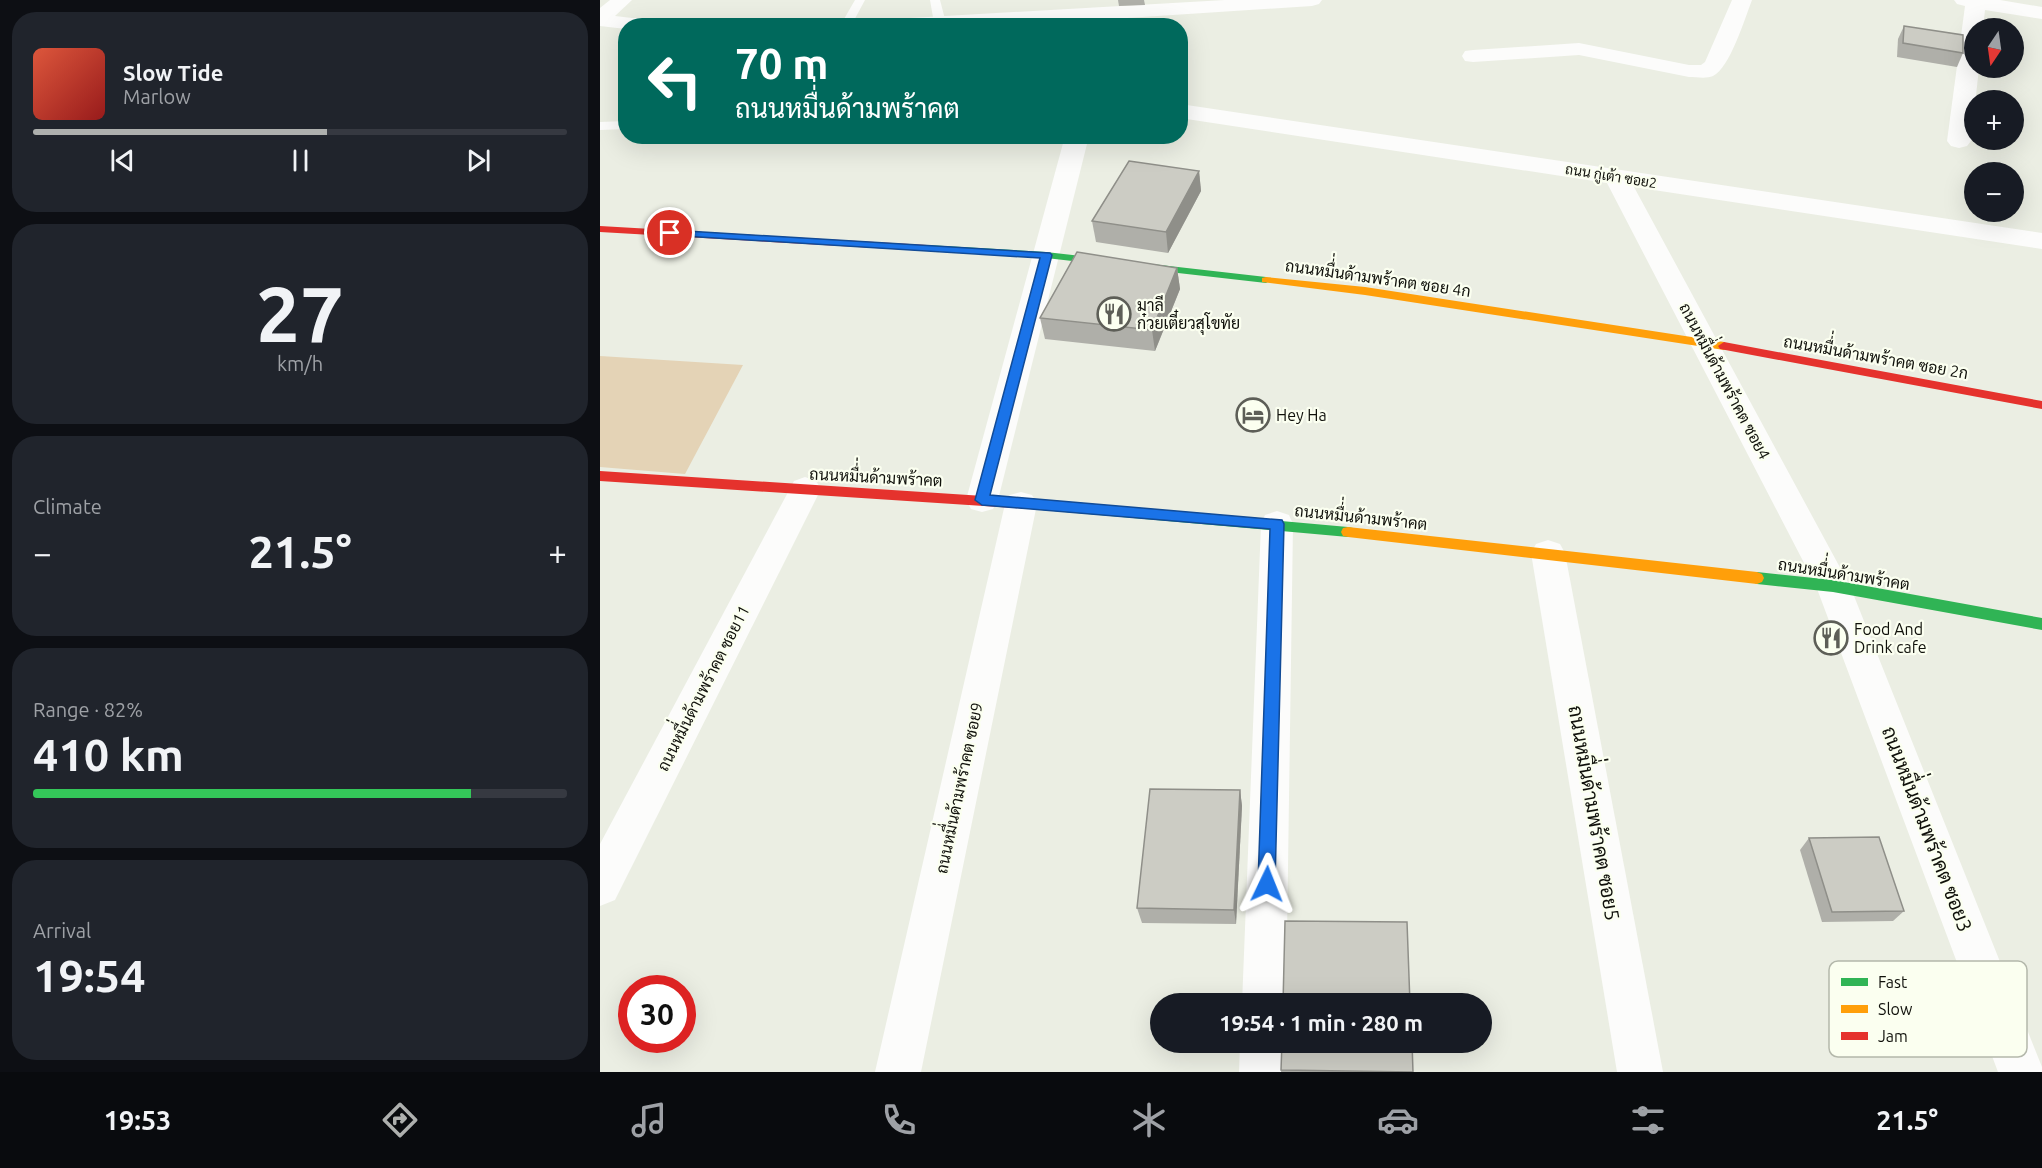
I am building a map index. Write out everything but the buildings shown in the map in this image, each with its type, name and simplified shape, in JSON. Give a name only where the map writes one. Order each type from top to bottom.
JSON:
[{"type":"street","points":[[618,22],[601,20],[622,0]]},
{"type":"street","points":[[1128,18],[1312,0]]},
{"type":"street","points":[[1473,56],[1579,49],[1689,71],[1706,71],[1714,65],[1742,0]]},
{"type":"street","points":[[1959,141],[1970,1],[2042,13]]},
{"type":"street","name":"ถนน กู่เต้า ซอย2","points":[[1188,112],[2042,242]]},
{"type":"street","points":[[982,500],[1075,144]]},
{"type":"street","name":"ถนนหมื่่นด้ามพร้าคต ซอย4","points":[[1616,176],[1833,586]]},
{"type":"street","name":"ถนนหมื่่นด้ามพร้าคต ซอย 4ก","points":[[600,229],[1046,255],[1365,291],[1705,342]]},
{"type":"street","name":"ถนนหมื่่นด้ามพร้าคต ซอย 2ก","points":[[1705,342],[2042,405]]},
{"type":"street","name":"ถนนหมื่่นด้ามพร้าคต","points":[[600,476],[982,500],[1277,524],[1833,586],[2042,624]]},
{"type":"street","name":"ถนนหมื่่นด้ามพร้าคต ซอย11","points":[[600,886],[805,489]]},
{"type":"street","name":"ถนนหมื่่นด้ามพร้าคต ซอย9","points":[[898,1072],[1021,504]]},
{"type":"street","points":[[1264,993],[1277,524]]},
{"type":"street","name":"ถนนหมื่่นด้ามพร้าคต ซอย5","points":[[1548,553],[1640,1072]]},
{"type":"street","name":"ถนนหมื่่นด้ามพร้าคต ซอย3","points":[[1833,586],[1978,961]]},
{"type":"street","points":[[1262,1072],[1263,1053]]},
{"type":"street","name":"ถนนหมื่่นด้ามพร้าคต ซอย3","points":[[2015,1057],[2021,1072]]},
{"type":"lane","points":[[850,18],[860,0]]},
{"type":"lane","points":[[935,0],[939,18]]},
{"type":"lane","points":[[600,126],[618,125]]},
{"type":"shaded area","points":[[600,356],[743,365],[685,474],[600,467]]},
{"type":"traffic: fast","points":[[927,248],[1046,255],[1266,280]]},
{"type":"traffic: fast","points":[[1031,504],[1348,532]]},
{"type":"traffic: fast","points":[[1757,578],[1833,586],[2042,624]]},
{"type":"traffic: slow","points":[[1266,280],[1365,291],[1724,346]]},
{"type":"traffic: slow","points":[[1348,532],[1757,578]]},
{"type":"traffic: jam","points":[[600,229],[927,248]]},
{"type":"traffic: jam","points":[[1724,346],[2042,405]]},
{"type":"traffic: jam","points":[[600,476],[1031,504]]},
{"type":"place","name":"มาลี ก๋วยเตี๋ยวสุโขทัย","points":[[1114,314]]},
{"type":"place","name":"Hey Ha","points":[[1253,415]]},
{"type":"place","name":"Food And Drink cafe","points":[[1831,638]]},
{"type":"route","points":[[670,233],[1046,255],[982,500],[1277,524],[1267,884]]}]
